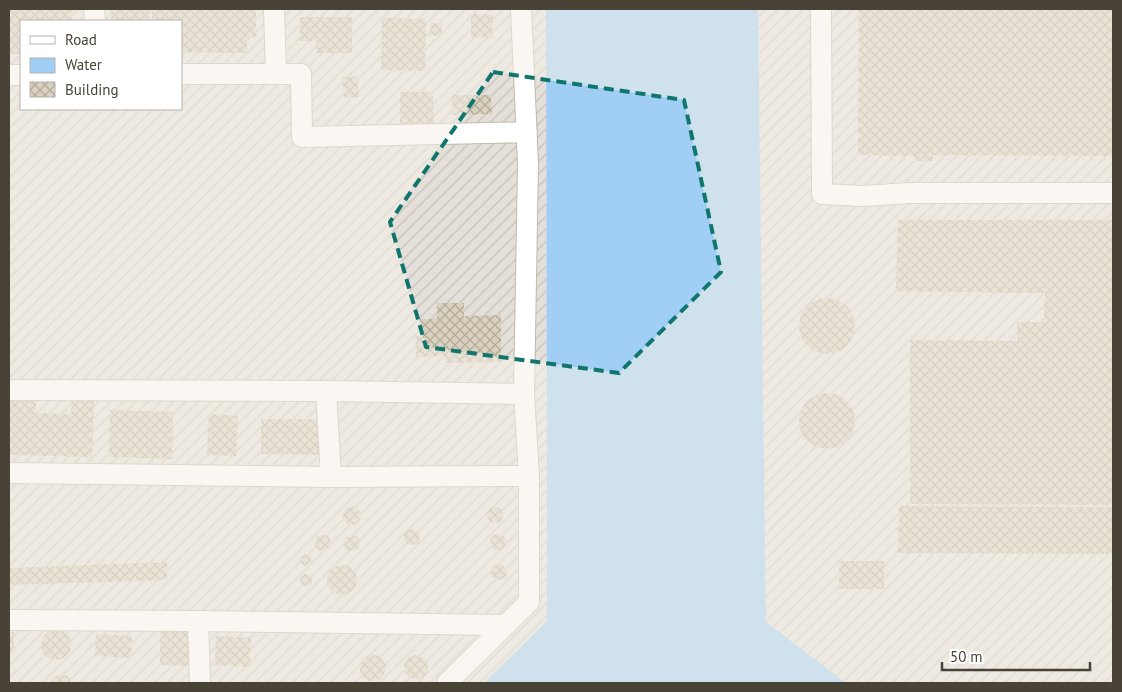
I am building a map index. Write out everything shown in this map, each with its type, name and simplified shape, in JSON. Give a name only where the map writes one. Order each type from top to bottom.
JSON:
[{"type":"lane","points":[[274,9],[276,74]]},
{"type":"lane","points":[[447,683],[529,602],[528,476],[524,394],[528,164],[521,9]]},
{"type":"lane","points":[[821,9],[822,194],[863,196],[910,193],[1113,193]]},
{"type":"lane","points":[[182,74],[301,74],[302,137],[527,132]]},
{"type":"lane","points":[[9,390],[524,394]]},
{"type":"lane","points":[[326,391],[331,476]]},
{"type":"lane","points":[[9,473],[528,476]]},
{"type":"lane","points":[[9,620],[506,625]]},
{"type":"lane","points":[[198,621],[200,683]]},
{"type":"highlighted area","points":[[493,72],[684,100],[721,272],[619,373],[426,347],[390,222]]},
{"type":"shaded area","points":[[9,9],[546,9],[547,622],[484,683],[9,683]]},
{"type":"shaded area","points":[[758,9],[1113,9],[1113,683],[846,683],[766,622]]},
{"type":"water","points":[[546,9],[758,9],[766,622],[846,683],[484,683],[547,621]]},
{"type":"building","points":[[9,9],[72,9],[72,20],[20,20],[20,54],[9,54]]},
{"type":"building","points":[[111,9],[149,9],[149,20],[111,20]]},
{"type":"building","points":[[152,9],[256,9],[256,37],[247,37],[247,53],[182,52],[182,20],[152,20]]},
{"type":"building","points":[[859,9],[1113,9],[1113,156],[933,155],[933,161],[914,161],[914,156],[858,155]]},
{"type":"building","points":[[471,14],[493,15],[492,38],[471,37]]},
{"type":"building","points":[[300,17],[352,17],[352,53],[316,53],[316,41],[300,41]]},
{"type":"building","points":[[382,18],[426,19],[425,71],[381,70]]},
{"type":"building","points":[[430,23],[442,24],[441,36],[430,35]]},
{"type":"building","points":[[357,76],[359,97],[344,98],[342,77]]},
{"type":"building","points":[[400,92],[433,92],[434,125],[400,125]]},
{"type":"building","points":[[452,95],[491,95],[492,114],[453,115]]},
{"type":"building","points":[[898,220],[1113,220],[1113,505],[910,504],[910,340],[1017,341],[1017,322],[1044,322],[1045,293],[896,291]]},
{"type":"building","points":[[827,298],[838,300],[847,306],[853,315],[855,326],[853,337],[847,346],[838,352],[827,354],[816,352],[807,346],[801,337],[799,326],[801,315],[807,306],[816,300]]},
{"type":"building","points":[[437,303],[464,303],[464,316],[501,315],[501,362],[445,363],[445,356],[416,357],[415,335],[421,336],[420,319],[437,319]]},
{"type":"building","points":[[827,393],[838,395],[847,401],[853,410],[855,421],[853,432],[847,441],[838,447],[827,449],[816,447],[807,441],[801,432],[799,421],[801,410],[807,401],[816,395]]},
{"type":"building","points":[[9,399],[36,400],[36,413],[71,414],[71,399],[94,400],[92,457],[9,455]]},
{"type":"building","points":[[110,410],[173,412],[172,459],[109,457]]},
{"type":"building","points":[[209,414],[238,416],[236,456],[207,455]]},
{"type":"building","points":[[261,419],[320,419],[320,455],[261,454]]},
{"type":"building","points":[[899,506],[1113,507],[1113,554],[898,553]]},
{"type":"building","points":[[352,507],[358,510],[361,516],[358,522],[352,525],[346,522],[343,516],[346,510]]},
{"type":"building","points":[[492,507],[498,507],[503,512],[501,521],[492,523],[487,518],[487,512]]},
{"type":"building","points":[[412,529],[418,531],[420,537],[418,543],[412,545],[406,543],[404,537],[406,531]]},
{"type":"building","points":[[495,534],[501,534],[506,539],[504,548],[495,550],[490,545],[490,539]]},
{"type":"building","points":[[323,535],[331,543],[323,551],[315,543]]},
{"type":"building","points":[[349,535],[355,535],[360,540],[358,549],[349,551],[344,546],[344,540]]},
{"type":"building","points":[[306,554],[312,560],[306,566],[300,560]]},
{"type":"building","points":[[839,561],[884,561],[884,589],[839,589]]},
{"type":"building","points":[[167,562],[167,580],[9,585],[9,568]]},
{"type":"building","points":[[499,564],[507,572],[499,580],[491,572]]},
{"type":"building","points":[[342,565],[353,569],[357,580],[353,591],[342,595],[331,591],[327,580],[331,569]]},
{"type":"building","points":[[306,574],[312,580],[306,586],[300,580]]},
{"type":"building","points":[[56,630],[67,634],[71,645],[67,656],[56,660],[45,656],[41,645],[45,634]]},
{"type":"building","points":[[160,630],[193,630],[193,666],[160,665]]},
{"type":"building","points":[[9,632],[14,632],[14,652],[9,652]]},
{"type":"building","points":[[96,634],[132,636],[131,658],[95,656]]},
{"type":"building","points":[[216,636],[251,638],[250,667],[215,665]]},
{"type":"building","points":[[373,655],[382,659],[386,668],[382,677],[373,681],[364,677],[360,668],[364,659]]},
{"type":"building","points":[[411,655],[421,655],[428,662],[428,672],[421,679],[411,679],[404,672],[404,662]]},
{"type":"building","points":[[62,674],[68,676],[72,683],[51,683],[52,678]]}]
